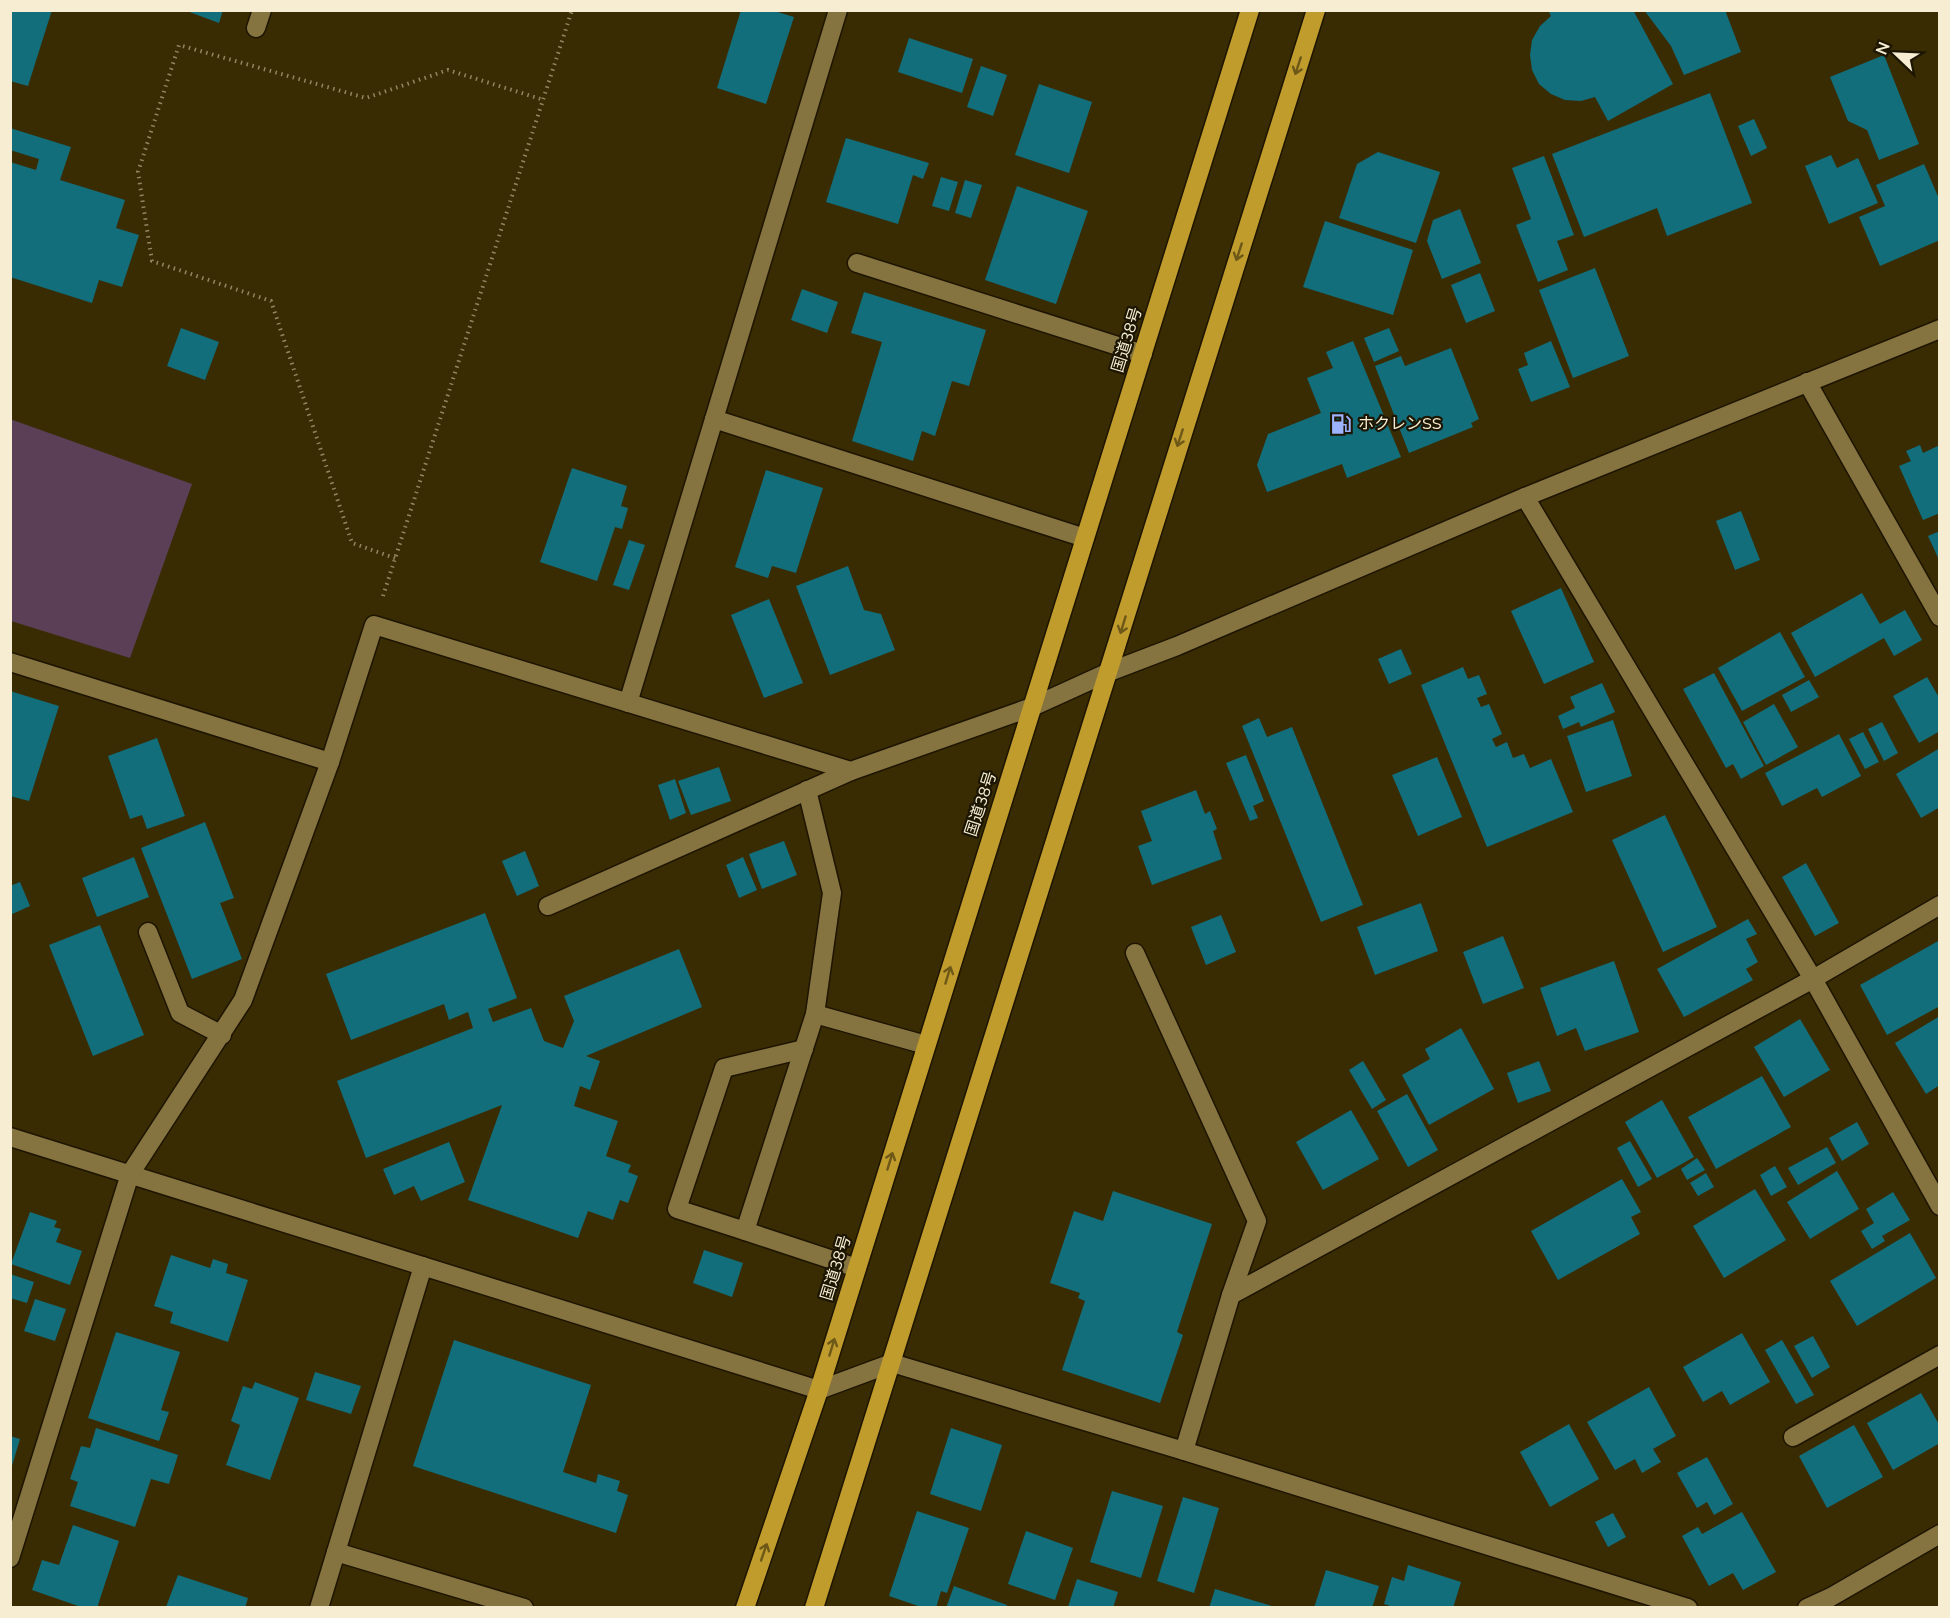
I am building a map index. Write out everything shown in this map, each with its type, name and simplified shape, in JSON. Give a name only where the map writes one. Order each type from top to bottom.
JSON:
[{"type":"highway","name":"国道38号","points":[[745,1608],[819,1390],[1250,10]]},
{"type":"highway","points":[[814,1608],[1316,10]]},
{"type":"street","points":[[628,704],[838,10]]},
{"type":"street","points":[[857,263],[1143,354]]},
{"type":"street","points":[[548,906],[851,771],[1032,707],[1109,672],[1177,646],[1525,497],[1940,329]]},
{"type":"street","points":[[1807,382],[1940,617]]},
{"type":"street","points":[[714,419],[1085,538]]},
{"type":"street","points":[[1525,497],[1813,979],[1940,1206]]},
{"type":"street","points":[[10,1558],[130,1174],[243,1000],[330,762],[374,625],[851,771]]},
{"type":"street","points":[[10,662],[330,762]]},
{"type":"street","points":[[745,1231],[815,1014],[832,892],[807,790]]},
{"type":"street","points":[[1231,1295],[1813,979],[1940,905]]},
{"type":"street","points":[[148,932],[180,1013],[222,1035]]},
{"type":"street","points":[[1135,953],[1257,1221],[1231,1295],[1184,1451]]},
{"type":"street","points":[[815,1014],[926,1045]]},
{"type":"street","points":[[804,1048],[724,1068],[677,1209],[857,1268]]},
{"type":"street","points":[[10,1137],[819,1390],[892,1363],[1688,1608]]},
{"type":"street","points":[[319,1608],[423,1266]]},
{"type":"street","points":[[1793,1437],[1940,1355]]},
{"type":"street","points":[[1807,1608],[1834,1602],[1940,1534]]},
{"type":"street","points":[[336,1552],[524,1608]]},
{"type":"path","points":[[374,625],[572,10]]},
{"type":"path","points":[[395,558],[352,543],[272,301],[152,261],[138,172],[179,45],[366,98],[448,70],[543,100]]},
{"type":"shaded area","points":[[10,419],[192,484],[130,658],[11,621]]},
{"type":"building","points":[[10,10],[52,10],[28,86],[10,81]]},
{"type":"building","points":[[184,10],[223,10],[219,23]]},
{"type":"building","points":[[741,10],[771,10],[794,17],[766,104],[717,88]]},
{"type":"building","points":[[1548,10],[1633,10],[1673,84],[1608,121],[1595,97],[1581,101],[1565,100],[1551,94],[1539,84],[1532,70],[1530,55],[1532,40],[1540,26],[1551,16]]},
{"type":"building","points":[[1644,10],[1725,10],[1741,52],[1684,75],[1671,46]]},
{"type":"building","points":[[909,38],[973,59],[962,93],[898,72]]},
{"type":"building","points":[[1884,55],[1919,144],[1879,160],[1867,130],[1848,121],[1830,77]]},
{"type":"building","points":[[981,66],[1007,75],[993,116],[967,107]]},
{"type":"building","points":[[1039,84],[1092,102],[1069,173],[1015,155]]},
{"type":"building","points":[[1710,93],[1752,203],[1667,236],[1657,208],[1584,237],[1552,154]]},
{"type":"building","points":[[1754,119],[1767,148],[1751,156],[1738,126]]},
{"type":"building","points":[[10,128],[71,147],[60,180],[125,200],[116,228],[139,235],[122,287],[99,280],[92,303],[10,277],[10,162],[36,170],[39,159],[10,150]]},
{"type":"building","points":[[846,138],[929,163],[923,179],[913,175],[898,224],[826,202]]},
{"type":"building","points":[[1378,152],[1440,172],[1416,243],[1339,218],[1357,164]]},
{"type":"building","points":[[1831,155],[1837,168],[1858,158],[1878,203],[1829,224],[1805,166]]},
{"type":"building","points":[[1544,156],[1574,235],[1557,241],[1568,270],[1538,282],[1516,225],[1531,219],[1512,168]]},
{"type":"building","points":[[1924,164],[1940,201],[1940,240],[1880,266],[1859,217],[1885,206],[1876,185]]},
{"type":"building","points":[[941,177],[958,182],[949,211],[932,206]]},
{"type":"building","points":[[965,180],[982,185],[971,218],[955,213]]},
{"type":"building","points":[[1017,186],[1088,211],[1056,304],[985,280]]},
{"type":"building","points":[[1460,209],[1481,263],[1442,279],[1427,241],[1433,220]]},
{"type":"building","points":[[1325,221],[1413,250],[1393,315],[1303,287]]},
{"type":"building","points":[[1595,268],[1629,356],[1573,378],[1539,290]]},
{"type":"building","points":[[1480,273],[1495,311],[1466,323],[1451,285]]},
{"type":"building","points":[[802,289],[838,302],[827,333],[791,320]]},
{"type":"building","points":[[864,292],[986,330],[969,386],[952,381],[935,436],[922,431],[913,461],[852,441],[882,342],[851,333]]},
{"type":"building","points":[[181,328],[219,342],[205,380],[167,366]]},
{"type":"building","points":[[1389,328],[1399,351],[1374,362],[1364,338]]},
{"type":"building","name":"ホクレンSS","points":[[1353,341],[1401,457],[1347,478],[1342,464],[1267,492],[1257,465],[1268,434],[1321,413],[1307,378],[1333,368],[1326,352]]},
{"type":"building","points":[[1551,341],[1570,387],[1531,402],[1518,369],[1528,365],[1524,353]]},
{"type":"building","points":[[1451,348],[1479,419],[1471,423],[1473,427],[1409,453],[1375,366],[1401,356],[1405,366]]},
{"type":"building","points":[[1920,445],[1923,453],[1940,445],[1940,513],[1923,520],[1899,466],[1911,461],[1906,451]]},
{"type":"building","points":[[572,468],[627,486],[621,506],[628,508],[622,529],[615,527],[597,581],[540,562]]},
{"type":"building","points":[[766,470],[823,488],[796,573],[772,566],[768,578],[735,567]]},
{"type":"building","points":[[1741,511],[1760,560],[1735,570],[1716,521]]},
{"type":"building","points":[[1940,531],[1940,562],[1928,536]]},
{"type":"building","points":[[629,540],[645,545],[629,590],[613,585]]},
{"type":"building","points":[[848,566],[864,610],[881,614],[895,650],[830,675],[796,586]]},
{"type":"building","points":[[1561,588],[1594,662],[1544,684],[1511,611]]},
{"type":"building","points":[[1862,593],[1880,624],[1905,610],[1922,640],[1894,656],[1884,638],[1815,677],[1791,633]]},
{"type":"building","points":[[769,599],[803,683],[764,698],[731,615]]},
{"type":"building","points":[[1780,632],[1805,677],[1742,711],[1718,668]]},
{"type":"building","points":[[1401,649],[1412,674],[1389,684],[1378,659]]},
{"type":"building","points":[[1463,667],[1468,679],[1479,675],[1487,694],[1477,698],[1481,707],[1489,704],[1502,734],[1492,739],[1496,747],[1507,742],[1513,758],[1524,754],[1530,768],[1551,759],[1573,812],[1487,847],[1421,685]]},
{"type":"building","points":[[1714,673],[1764,766],[1741,779],[1733,764],[1726,768],[1683,689]]},
{"type":"building","points":[[1927,677],[1940,699],[1940,731],[1919,743],[1893,696]]},
{"type":"building","points":[[1809,680],[1819,697],[1791,712],[1782,695]]},
{"type":"building","points":[[1602,683],[1615,712],[1581,727],[1579,722],[1563,729],[1558,716],[1575,708],[1570,697]]},
{"type":"building","points":[[10,691],[59,706],[29,801],[10,796]]},
{"type":"building","points":[[1774,704],[1798,747],[1766,765],[1743,722]]},
{"type":"building","points":[[1259,718],[1267,737],[1292,727],[1363,905],[1321,922],[1242,726]]},
{"type":"building","points":[[1613,720],[1632,776],[1586,792],[1567,736]]},
{"type":"building","points":[[1882,722],[1898,753],[1884,761],[1868,729]]},
{"type":"building","points":[[1863,732],[1879,762],[1865,769],[1849,739]]},
{"type":"building","points":[[1839,734],[1861,776],[1822,797],[1817,788],[1782,806],[1765,773]]},
{"type":"building","points":[[157,738],[185,816],[147,829],[142,815],[130,819],[108,756]]},
{"type":"building","points":[[1940,748],[1940,807],[1921,818],[1896,774]]},
{"type":"building","points":[[1246,755],[1264,801],[1253,806],[1258,818],[1250,821],[1226,763]]},
{"type":"building","points":[[1437,757],[1462,817],[1418,836],[1392,775]]},
{"type":"building","points":[[719,767],[731,801],[691,815],[678,781]]},
{"type":"building","points":[[675,779],[686,813],[670,820],[658,785]]},
{"type":"building","points":[[1196,790],[1205,814],[1210,811],[1217,829],[1213,831],[1222,859],[1152,885],[1138,846],[1152,841],[1141,811]]},
{"type":"building","points":[[1665,815],[1717,927],[1663,952],[1612,840]]},
{"type":"building","points":[[205,822],[234,898],[220,903],[242,959],[192,979],[141,848]]},
{"type":"building","points":[[784,841],[797,875],[762,889],[749,854]]},
{"type":"building","points":[[525,851],[539,886],[517,896],[502,861]]},
{"type":"building","points":[[134,857],[149,897],[97,917],[82,878]]},
{"type":"building","points":[[743,857],[757,890],[739,898],[726,865]]},
{"type":"building","points":[[1806,863],[1839,923],[1815,936],[1782,877]]},
{"type":"building","points":[[20,882],[30,906],[10,915],[10,886]]},
{"type":"building","points":[[1421,903],[1438,951],[1375,975],[1357,927]]},
{"type":"building","points":[[485,913],[517,998],[488,1009],[493,1022],[531,1008],[544,1041],[563,1048],[574,1021],[564,996],[679,949],[702,1007],[586,1056],[600,1061],[590,1090],[580,1086],[574,1106],[618,1121],[606,1156],[631,1165],[628,1172],[638,1176],[628,1203],[620,1200],[613,1220],[588,1211],[578,1238],[468,1200],[502,1105],[366,1158],[337,1081],[473,1028],[468,1012],[449,1020],[444,1004],[351,1040],[326,974]]},
{"type":"building","points":[[1221,915],[1236,952],[1206,965],[1191,927]]},
{"type":"building","points":[[1748,919],[1757,934],[1746,939],[1758,962],[1746,969],[1753,980],[1684,1017],[1657,969]]},
{"type":"building","points":[[100,925],[144,1035],[93,1056],[49,945]]},
{"type":"building","points":[[1503,936],[1524,988],[1483,1004],[1463,952]]},
{"type":"building","points":[[1940,940],[1940,1006],[1887,1035],[1860,985]]},
{"type":"building","points":[[1614,961],[1639,1032],[1585,1051],[1576,1028],[1557,1036],[1540,988]]},
{"type":"building","points":[[1940,1016],[1940,1085],[1926,1094],[1895,1043]]},
{"type":"building","points":[[1800,1019],[1830,1070],[1784,1097],[1754,1047]]},
{"type":"building","points":[[1461,1028],[1494,1089],[1429,1125],[1402,1075],[1430,1059],[1425,1049]]},
{"type":"building","points":[[1363,1061],[1386,1100],[1372,1109],[1349,1070]]},
{"type":"building","points":[[1539,1061],[1551,1091],[1518,1103],[1507,1073]]},
{"type":"building","points":[[1762,1076],[1791,1127],[1716,1169],[1688,1117]]},
{"type":"building","points":[[1407,1094],[1438,1150],[1408,1167],[1377,1111]]},
{"type":"building","points":[[1662,1100],[1694,1157],[1657,1178],[1625,1122]]},
{"type":"building","points":[[1351,1110],[1379,1159],[1323,1190],[1296,1142]]},
{"type":"building","points":[[1857,1122],[1869,1144],[1842,1161],[1829,1138]]},
{"type":"building","points":[[1630,1141],[1652,1179],[1638,1187],[1617,1148]]},
{"type":"building","points":[[449,1142],[465,1182],[421,1201],[414,1186],[394,1195],[383,1169]]},
{"type":"building","points":[[1827,1147],[1836,1163],[1798,1185],[1788,1168]]},
{"type":"building","points":[[1697,1158],[1705,1170],[1687,1180],[1681,1169]]},
{"type":"building","points":[[1775,1166],[1787,1187],[1771,1196],[1760,1175]]},
{"type":"building","points":[[1837,1171],[1859,1209],[1810,1239],[1787,1202]]},
{"type":"building","points":[[1706,1173],[1714,1187],[1698,1196],[1690,1183]]},
{"type":"building","points":[[1622,1179],[1641,1212],[1631,1217],[1640,1234],[1558,1280],[1531,1231]]},
{"type":"building","points":[[1755,1189],[1786,1240],[1724,1278],[1693,1226]]},
{"type":"building","points":[[1113,1191],[1212,1224],[1177,1332],[1183,1335],[1160,1403],[1062,1370],[1085,1301],[1078,1298],[1080,1293],[1050,1283],[1074,1211],[1103,1221]]},
{"type":"building","points":[[1893,1192],[1910,1220],[1882,1236],[1885,1241],[1872,1249],[1861,1231],[1874,1223],[1866,1209]]},
{"type":"building","points":[[30,1212],[57,1221],[54,1227],[61,1229],[56,1242],[82,1251],[70,1285],[11,1264]]},
{"type":"building","points":[[1910,1233],[1936,1278],[1857,1326],[1830,1281]]},
{"type":"building","points":[[704,1250],[743,1263],[732,1297],[693,1283]]},
{"type":"building","points":[[171,1255],[210,1268],[213,1259],[228,1264],[226,1273],[248,1280],[228,1342],[170,1323],[173,1312],[154,1306]]},
{"type":"building","points":[[10,1274],[34,1282],[27,1303],[10,1298]]},
{"type":"building","points":[[35,1299],[66,1309],[55,1341],[24,1331]]},
{"type":"building","points":[[116,1332],[180,1352],[161,1410],[169,1412],[159,1441],[88,1418]]},
{"type":"building","points":[[1742,1333],[1770,1382],[1730,1405],[1722,1391],[1703,1402],[1683,1367]]},
{"type":"building","points":[[1813,1336],[1830,1367],[1812,1378],[1794,1346]]},
{"type":"building","points":[[454,1340],[591,1385],[563,1472],[596,1483],[598,1474],[620,1481],[617,1491],[628,1495],[616,1533],[413,1466]]},
{"type":"building","points":[[1782,1340],[1814,1395],[1796,1404],[1765,1350]]},
{"type":"building","points":[[315,1372],[361,1386],[351,1414],[306,1400]]},
{"type":"building","points":[[255,1382],[299,1398],[270,1480],[226,1465],[240,1425],[231,1421],[243,1386],[252,1389]]},
{"type":"building","points":[[1649,1387],[1676,1436],[1653,1449],[1661,1462],[1642,1473],[1635,1459],[1615,1470],[1587,1422]]},
{"type":"building","points":[[1921,1393],[1940,1426],[1940,1443],[1893,1470],[1867,1423]]},
{"type":"building","points":[[1569,1424],[1599,1479],[1550,1507],[1520,1452]]},
{"type":"building","points":[[1854,1425],[1883,1477],[1827,1508],[1799,1456]]},
{"type":"building","points":[[96,1428],[178,1455],[169,1484],[151,1479],[135,1527],[70,1506],[78,1482],[70,1479],[81,1446],[90,1448]]},
{"type":"building","points":[[951,1428],[1002,1445],[981,1511],[930,1494]]},
{"type":"building","points":[[10,1436],[20,1439],[11,1469],[10,1469]]},
{"type":"building","points":[[1707,1457],[1733,1504],[1714,1515],[1707,1502],[1697,1508],[1677,1473]]},
{"type":"building","points":[[1112,1491],[1163,1506],[1141,1578],[1090,1562]]},
{"type":"building","points":[[1183,1497],[1219,1508],[1194,1593],[1157,1581]]},
{"type":"building","points":[[917,1511],[969,1528],[947,1593],[941,1591],[936,1608],[924,1608],[889,1596]]},
{"type":"building","points":[[1742,1512],[1776,1572],[1743,1590],[1733,1573],[1709,1586],[1682,1536],[1698,1527],[1702,1534]]},
{"type":"building","points":[[1613,1513],[1626,1537],[1608,1547],[1595,1522]]},
{"type":"building","points":[[73,1525],[119,1541],[97,1608],[84,1608],[32,1590],[42,1560],[59,1565]]},
{"type":"building","points":[[1026,1531],[1073,1548],[1055,1600],[1008,1584]]},
{"type":"building","points":[[1408,1565],[1461,1582],[1453,1608],[1396,1608],[1384,1604],[1392,1577],[1404,1581]]},
{"type":"building","points":[[1326,1570],[1379,1586],[1372,1608],[1314,1608]]},
{"type":"building","points":[[178,1575],[248,1598],[245,1608],[166,1607]]},
{"type":"building","points":[[1077,1579],[1118,1592],[1113,1608],[1068,1607]]},
{"type":"building","points":[[954,1586],[1007,1605],[1006,1608],[946,1608]]},
{"type":"building","points":[[1215,1589],[1275,1607],[1275,1608],[1209,1608]]},
{"type":"place","name":"ホクレンSS","points":[[1341,424]]}]
